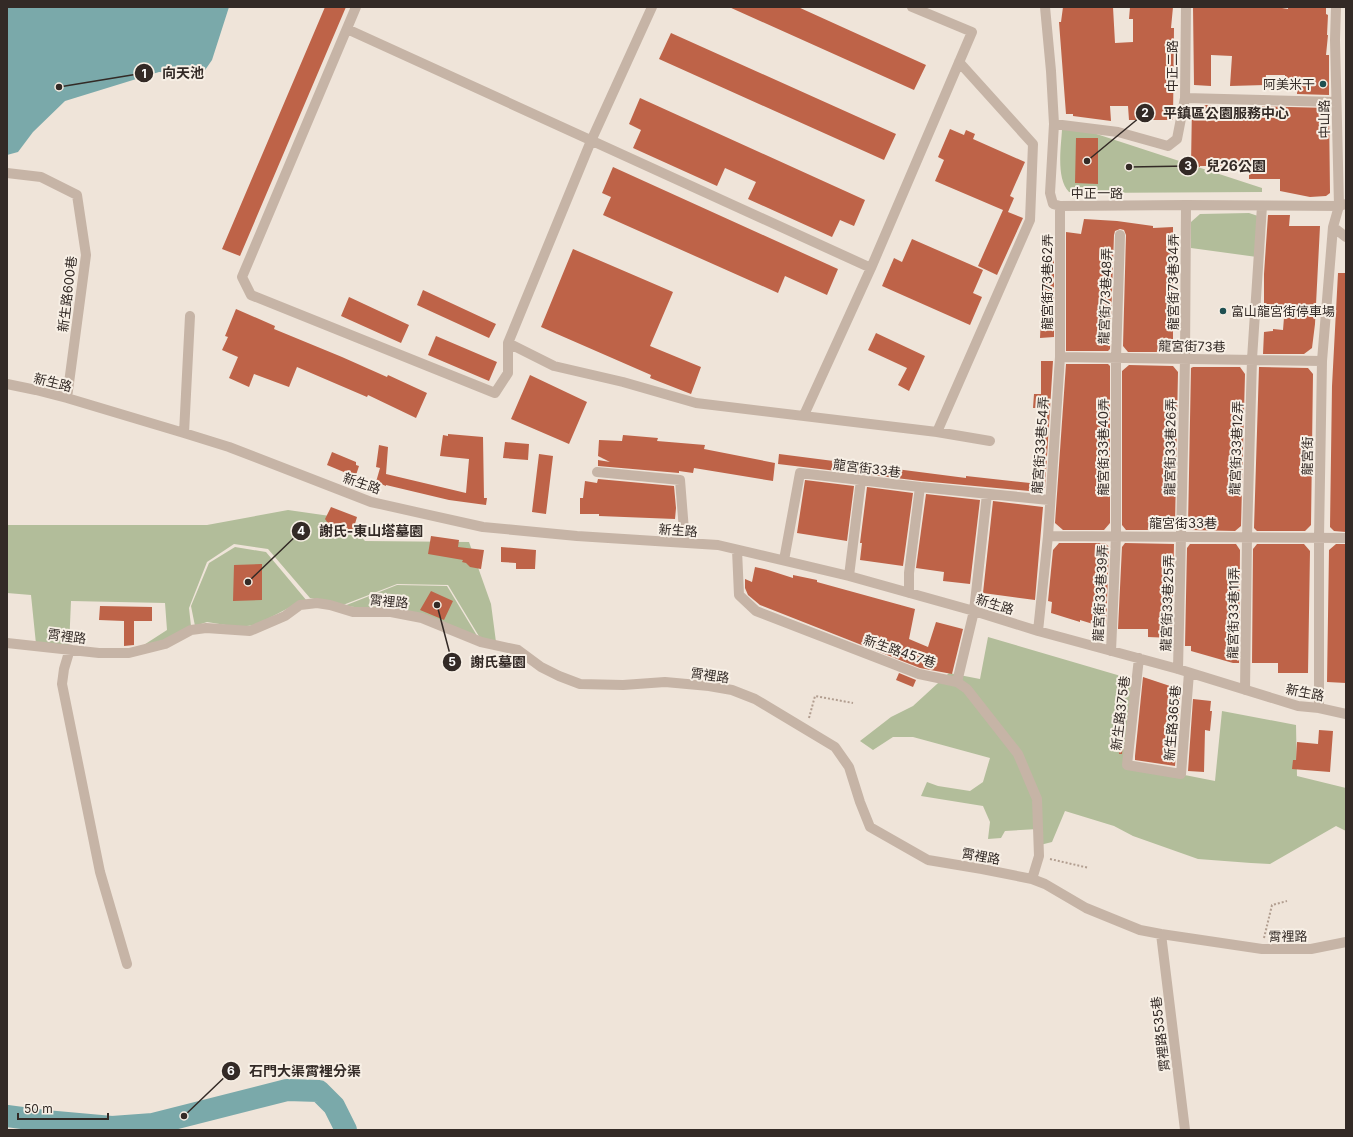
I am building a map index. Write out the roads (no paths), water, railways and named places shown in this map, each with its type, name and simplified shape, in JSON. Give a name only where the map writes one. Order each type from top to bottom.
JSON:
[{"type":"street","points":[[356,7],[242,277],[251,295],[495,393],[508,373],[508,343],[592,140],[652,7]]},
{"type":"street","points":[[804,416],[871,268],[972,32],[912,7]]},
{"type":"street","name":"中正一路","points":[[1045,7],[1054,124],[1050,193],[1053,204],[1060,206],[1342,205]]},
{"type":"street","name":"中正二路","points":[[1054,124],[1118,132],[1168,146],[1177,139],[1185,98],[1186,7]]},
{"type":"street","name":"中山路","points":[[1336,7],[1336,102],[1342,205]]},
{"type":"street","points":[[347,29],[871,268]]},
{"type":"street","points":[[937,432],[1030,220],[1033,144],[959,62]]},
{"type":"street","points":[[1185,98],[1336,102]]},
{"type":"street","name":"新生路600巷","points":[[7,173],[41,177],[77,195],[86,255],[67,398]]},
{"type":"street","name":"龍宮街73巷34弄","points":[[1185,359],[1186,205]]},
{"type":"street","name":"龍宮街","points":[[1319,708],[1319,537],[1322,360],[1333,227],[1342,205]]},
{"type":"street","name":"龍宮街73巷62弄","points":[[1060,206],[1060,357]]},
{"type":"street","name":"龍宮街33巷12弄","points":[[1247,537],[1252,360],[1262,206]]},
{"type":"street","points":[[1333,227],[1346,237]]},
{"type":"street","name":"龍宮街73巷48弄","points":[[1116,358],[1120,235]]},
{"type":"street","points":[[184,433],[190,316]]},
{"type":"street","points":[[508,343],[554,366],[623,382],[696,402],[937,432],[990,441]]},
{"type":"street","name":"龍宮街73巷","points":[[1060,357],[1322,360]]},
{"type":"street","name":"龍宮街33巷54弄","points":[[1038,631],[1048,536],[1049,500],[1060,357]]},
{"type":"street","name":"龍宮街33巷40弄","points":[[1116,358],[1116,536]]},
{"type":"street","name":"龍宮街33巷26弄","points":[[1181,537],[1185,359]]},
{"type":"street","name":"新生路","points":[[7,384],[67,398],[229,447],[371,502],[483,526],[577,536],[718,545],[848,576],[974,611],[1038,631],[1178,669],[1298,706],[1319,708],[1346,714]]},
{"type":"street","points":[[597,472],[680,480],[685,543]]},
{"type":"street","name":"龍宮街33巷","points":[[784,560],[800,473],[1049,500]]},
{"type":"street","points":[[848,576],[861,480]]},
{"type":"street","points":[[909,593],[920,487]]},
{"type":"street","points":[[987,494],[974,611],[958,682],[967,689],[1018,754],[1037,799],[1039,856],[1032,879]]},
{"type":"street","name":"龍宮街33巷","points":[[1048,536],[1346,538]]},
{"type":"street","name":"龍宮街33巷39弄","points":[[1111,651],[1116,536]]},
{"type":"street","name":"龍宮街33巷25弄","points":[[1178,669],[1181,537]]},
{"type":"street","name":"龍宮街33巷11弄","points":[[1245,690],[1247,537]]},
{"type":"street","name":"新生路457巷","points":[[736,550],[739,595],[756,611],[918,674],[958,682]]},
{"type":"street","name":"霄裡路","points":[[7,643],[99,653],[129,653],[166,644],[191,630],[206,628],[250,631],[285,616],[300,605],[317,603],[330,605],[353,612],[391,612],[422,618],[481,642],[518,650],[541,667],[580,684],[623,685],[665,682],[709,686],[732,690],[755,699],[835,746],[849,768],[860,802],[870,826],[928,860],[1032,879],[1045,884],[1086,908],[1140,930],[1262,949],[1311,949],[1346,942]]},
{"type":"street","points":[[70,649],[64,669],[62,684],[100,872],[127,964]]},
{"type":"street","name":"新生路375巷","points":[[1139,658],[1127,765],[1156,770]]},
{"type":"street","name":"新生路365巷","points":[[1156,770],[1181,774],[1189,673]]},
{"type":"street","name":"霄裡路535巷","points":[[1161,934],[1185,1130]]},
{"type":"water","points":[[7,7],[229,7],[212,60],[203,73],[159,72],[65,101],[33,132],[18,152],[7,155]]},
{"type":"waterway","points":[[7,1116],[112,1127],[153,1124],[287,1090],[319,1091],[334,1106],[346,1130]]},
{"type":"place","name":"阿美米干","points":[[1323,84]]},
{"type":"place","name":"向天池","points":[[59,87]]},
{"type":"place","name":"平鎮區公園服務中心","points":[[1087,161]]},
{"type":"place","name":"兒26公園","points":[[1129,167]]},
{"type":"place","name":"富山龍宮街停車場","points":[[1223,311]]},
{"type":"place","name":"謝氏-東山塔墓園","points":[[248,582]]},
{"type":"place","name":"謝氏墓園","points":[[437,605]]},
{"type":"place","name":"石門大渠霄裡分渠","points":[[184,1116]]}]
